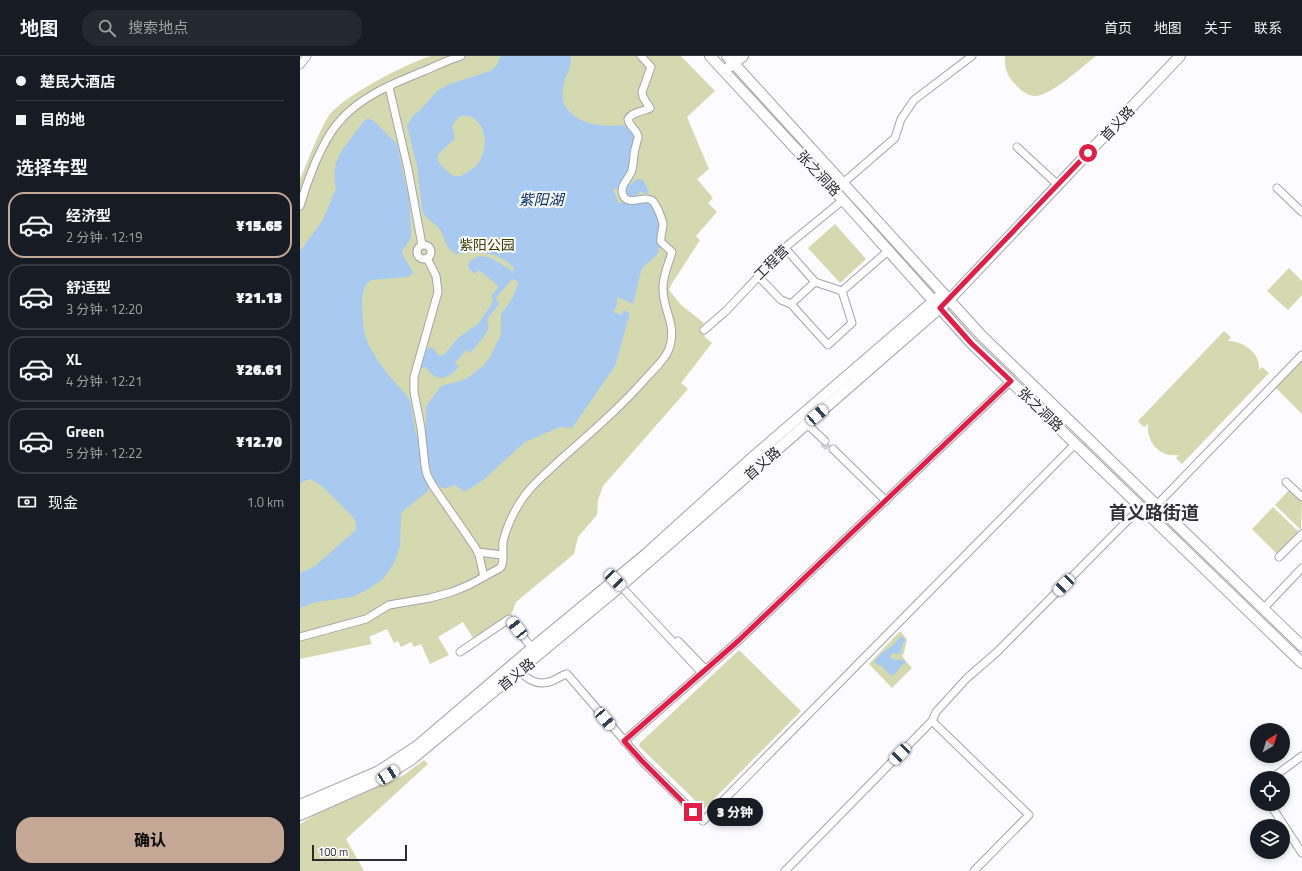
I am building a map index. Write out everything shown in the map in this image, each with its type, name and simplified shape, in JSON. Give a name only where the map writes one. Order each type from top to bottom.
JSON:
[{"type":"main road","name":"张之洞路","points":[[710,56],[843,200],[971,343],[1302,663]]},
{"type":"main road","points":[[725,72],[730,60],[743,56]]},
{"type":"main road","name":"首义路","points":[[300,805],[379,772],[418,746],[516,668],[620,582],[806,425],[946,297],[1058,185],[1180,56]]},
{"type":"main road","name":"张之洞路","points":[[730,60],[982,336],[1302,646]]},
{"type":"main road","name":"首义路","points":[[300,815],[377,781],[399,769],[420,753],[516,668],[532,648],[620,582],[754,456],[937,305]]},
{"type":"street","points":[[300,65],[307,56]]},
{"type":"street","points":[[300,206],[318,158],[336,126],[347,113],[372,95],[461,56]]},
{"type":"street","points":[[300,637],[366,619],[389,604],[430,598],[452,592],[469,585],[502,566],[503,541],[508,525],[516,508],[525,495],[540,479],[632,394],[663,359],[668,350],[672,331],[662,288],[664,276],[672,252],[661,242],[662,223],[655,203],[648,198],[634,200],[627,199],[623,195],[625,182],[632,172],[634,153],[638,138],[629,124],[628,119],[632,115],[650,108],[643,97],[642,92],[651,67],[641,56]]},
{"type":"street","points":[[843,183],[895,138],[901,119],[914,100],[972,56]]},
{"type":"street","points":[[389,87],[408,169],[422,245],[417,250],[417,255],[422,259],[427,258],[436,276],[438,289],[414,374],[414,392],[426,471],[428,479],[478,552],[484,577]]},
{"type":"street","points":[[1018,147],[1058,185]]},
{"type":"street","points":[[1277,188],[1302,212]]},
{"type":"street","name":"工程营","points":[[704,330],[726,311],[785,248],[843,200]]},
{"type":"street","points":[[785,248],[815,282],[842,291]]},
{"type":"street","points":[[842,291],[888,251]]},
{"type":"street","points":[[758,276],[781,300],[790,304],[828,345],[852,322],[842,291]]},
{"type":"street","points":[[790,304],[815,282]]},
{"type":"street","points":[[785,871],[932,721],[936,712],[967,678],[997,652],[1145,510],[1156,506],[1302,355]]},
{"type":"street","points":[[624,741],[737,642],[1011,381]]},
{"type":"street","points":[[806,425],[824,442]]},
{"type":"street","points":[[516,668],[531,681],[540,684],[547,683],[567,674],[642,761],[703,821],[1076,443]]},
{"type":"street","points":[[832,450],[885,501]]},
{"type":"street","points":[[1286,482],[1302,497]]},
{"type":"street","points":[[1280,557],[1302,534]]},
{"type":"street","points":[[478,552],[502,555]]},
{"type":"street","points":[[1263,609],[1302,568]]},
{"type":"street","points":[[620,582],[704,671]]},
{"type":"street","points":[[460,652],[509,619],[532,648]]},
{"type":"street","points":[[932,721],[1029,816],[974,871]]},
{"type":"street","points":[[1282,771],[1302,756]]},
{"type":"street","points":[[1275,811],[1302,853]]},
{"type":"green space","name":"紫阳公园","points":[[431,56],[681,56],[715,91],[687,117],[709,169],[697,179],[713,198],[708,203],[717,212],[696,236],[700,240],[669,290],[681,305],[704,323],[700,328],[706,333],[704,336],[712,343],[681,383],[688,389],[603,486],[598,500],[597,515],[578,537],[574,554],[516,602],[512,613],[473,638],[463,622],[438,637],[449,655],[430,664],[421,644],[414,647],[411,642],[401,647],[398,641],[394,643],[387,629],[369,637],[372,644],[300,659],[300,179],[320,131],[328,117],[335,109],[360,91],[391,73]]},
{"type":"green space","points":[[1005,56],[1096,56],[1059,86],[1036,96],[1024,92],[1012,81],[1005,64]]},
{"type":"green space","points":[[835,224],[866,259],[840,283],[808,248]]},
{"type":"green space","points":[[1289,268],[1302,281],[1302,295],[1288,310],[1267,291]]},
{"type":"green space","points":[[1224,331],[1231,337],[1228,341],[1239,343],[1254,353],[1259,364],[1259,370],[1262,367],[1269,373],[1182,464],[1176,458],[1179,455],[1166,454],[1160,451],[1152,443],[1149,437],[1148,424],[1144,427],[1138,421]]},
{"type":"green space","points":[[1302,359],[1302,414],[1276,388]]},
{"type":"green space","points":[[1290,489],[1302,501],[1301,530],[1275,505]]},
{"type":"green space","points":[[1273,507],[1299,532],[1277,554],[1252,529]]},
{"type":"green space","points":[[900,631],[907,640],[902,656],[912,668],[892,688],[869,664]]},
{"type":"green space","points":[[739,650],[801,711],[704,809],[639,746],[640,743]]},
{"type":"green space","points":[[424,760],[428,764],[346,839],[364,871],[300,871],[300,824],[315,815],[404,775]]},
{"type":"water","name":"紫阳湖","points":[[501,56],[571,56],[563,89],[564,104],[570,112],[583,121],[597,125],[628,125],[636,135],[630,168],[619,188],[613,189],[619,204],[624,201],[651,202],[661,223],[658,235],[660,247],[657,255],[643,267],[641,271],[633,304],[618,297],[616,302],[618,303],[613,312],[621,315],[624,310],[630,313],[615,366],[572,428],[560,427],[525,442],[482,481],[464,492],[454,485],[445,488],[441,487],[432,475],[426,455],[422,468],[428,491],[401,514],[400,546],[393,565],[383,579],[367,590],[352,597],[316,602],[300,608],[300,573],[315,566],[356,530],[356,522],[352,516],[323,487],[310,479],[300,483],[300,251],[323,220],[336,188],[334,175],[336,163],[342,150],[364,121],[368,118],[374,121],[397,144],[409,200],[411,228],[411,238],[402,254],[413,273],[406,277],[372,280],[367,284],[362,297],[363,327],[367,341],[377,359],[410,401],[416,435],[419,438],[424,438],[426,435],[426,406],[441,386],[466,379],[483,366],[489,359],[501,335],[501,314],[512,299],[518,284],[517,281],[512,279],[496,298],[499,304],[487,319],[488,329],[484,337],[470,353],[466,350],[455,363],[459,366],[454,372],[448,376],[440,378],[432,374],[426,367],[423,368],[420,366],[422,355],[425,351],[430,347],[433,348],[438,355],[443,356],[459,337],[478,324],[493,302],[491,296],[498,288],[497,285],[479,270],[475,274],[469,269],[468,265],[472,259],[483,256],[512,271],[515,270],[509,263],[495,255],[478,252],[456,254],[448,248],[440,229],[425,216],[422,209],[417,166],[407,126],[412,117],[438,90],[450,84],[490,71],[497,65]],"holes":[[[460,116],[468,116],[479,123],[484,137],[484,151],[479,162],[474,167],[465,174],[454,176],[440,164],[438,155],[455,138],[452,126]]]},
{"type":"water","points":[[638,179],[643,180],[649,192],[646,194],[641,191],[636,197],[629,197],[625,192],[627,186]]},
{"type":"water","points":[[902,636],[905,641],[902,645],[901,652],[899,654],[892,653],[890,657],[894,660],[901,659],[905,662],[905,664],[891,676],[882,666],[874,662]]},
{"type":"tunnel","points":[[823,443],[831,451]]},
{"type":"district","name":"首义路街道","points":[[1154,512]]},
{"type":"route","points":[[693,812],[624,741],[737,642],[1011,381],[971,343],[940,308],[1088,153]]}]
